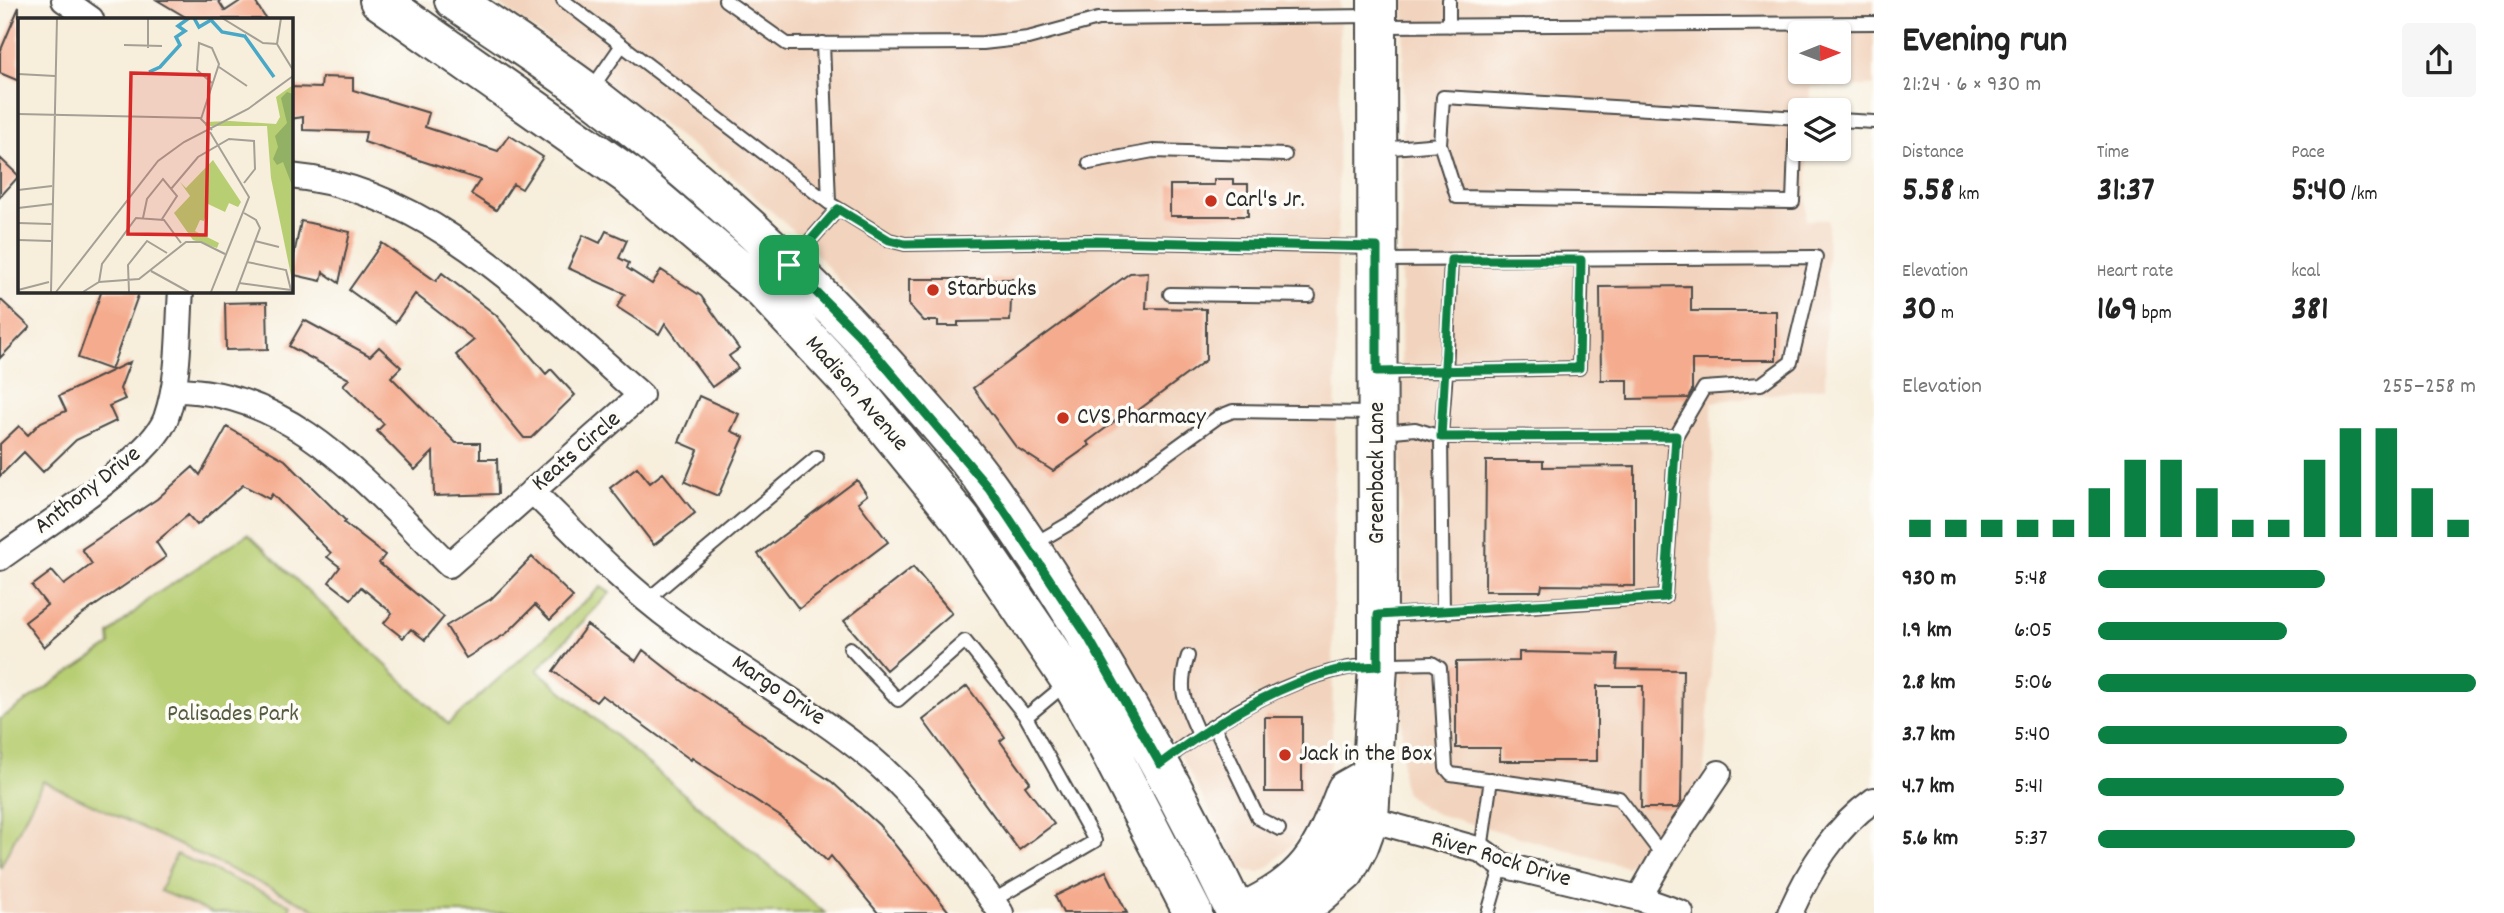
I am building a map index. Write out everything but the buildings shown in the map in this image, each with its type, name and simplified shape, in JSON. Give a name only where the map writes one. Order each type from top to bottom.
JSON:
[{"type":"main road","name":"Madison Avenue","points":[[379,0],[859,335],[989,488],[1088,637],[1160,764],[1238,913]]},
{"type":"main road","name":"Madison Avenue","points":[[454,0],[589,93],[707,188],[776,278],[851,384],[962,521],[1069,680],[1102,736],[1193,913]]},
{"type":"main road","name":"Greenback Lane","points":[[1297,913],[1345,872],[1351,836],[1346,790],[1369,777],[1378,666],[1377,14]]},
{"type":"main road","name":"Greenback Lane","points":[[1238,913],[1278,895],[1351,836]]},
{"type":"main road","points":[[1328,913],[1345,896],[1357,864],[1351,836]]},
{"type":"street","points":[[64,0],[90,18]]},
{"type":"street","name":"Keats Circle","points":[[174,390],[240,399],[302,428],[329,448],[449,565],[641,395],[519,289],[460,244],[414,214],[368,193],[292,176]]},
{"type":"street","name":"Anthony Drive","points":[[0,558],[133,460],[155,438],[165,420],[174,390],[181,292]]},
{"type":"street","name":"Margo Drive","points":[[532,491],[676,624],[831,726],[874,761],[913,800],[961,856],[996,907]]},
{"type":"street","points":[[1639,898],[1663,856],[1719,773]]},
{"type":"street","points":[[1790,913],[1821,853],[1843,827],[1874,800]]},
{"type":"street","name":"River Rock Drive","points":[[1351,836],[1481,850],[1502,865],[1639,898],[1681,913]]},
{"type":"lane","points":[[564,0],[834,206],[889,240],[905,244],[1091,241],[1377,253],[1451,260],[1816,257],[1791,362],[1760,384],[1704,388],[1676,436],[1665,597],[1378,615]]},
{"type":"lane","points":[[725,0],[787,44],[983,43],[1028,38],[1098,19],[1377,14],[1449,26],[1874,23]]},
{"type":"lane","points":[[1449,0],[1449,26]]},
{"type":"lane","points":[[776,278],[834,206],[823,43]]},
{"type":"lane","points":[[589,93],[622,45]]},
{"type":"lane","points":[[1788,117],[1443,97],[1440,144],[1457,197],[1793,202],[1795,161]]},
{"type":"lane","points":[[1851,121],[1874,122]]},
{"type":"lane","points":[[1377,149],[1440,144]]},
{"type":"lane","points":[[1089,163],[1153,150],[1285,155]]},
{"type":"lane","points":[[1443,612],[1441,437],[1451,260]]},
{"type":"lane","points":[[1377,372],[1579,368],[1581,260]]},
{"type":"lane","points":[[1170,294],[1310,296]]},
{"type":"lane","points":[[1027,547],[1077,519],[1218,416],[1233,411],[1377,423],[1415,429],[1441,437],[1676,436]]},
{"type":"lane","points":[[647,600],[817,457]]},
{"type":"lane","points":[[850,648],[898,700],[965,641],[1026,717],[1096,841],[996,907]]},
{"type":"lane","points":[[1188,656],[1181,677],[1181,694],[1199,735]]},
{"type":"lane","points":[[1160,764],[1199,735],[1285,687],[1332,671],[1432,663],[1440,668],[1446,768],[1451,774],[1619,798],[1663,856]]},
{"type":"lane","points":[[1026,717],[1069,680]]},
{"type":"lane","points":[[1214,726],[1258,818],[1279,829]]},
{"type":"lane","points":[[1481,850],[1491,779]]},
{"type":"lane","points":[[1488,913],[1502,865]]},
{"type":"shaded area","points":[[494,0],[1340,0],[1332,754],[1325,789],[1308,821],[1294,843],[1272,864],[1260,872],[1248,871],[1238,864],[1136,673],[961,423],[807,243],[727,172]]},
{"type":"shaded area","points":[[1404,0],[1874,0],[1874,86],[1810,87],[1810,98],[1788,98],[1788,161],[1808,161],[1806,220],[1828,220],[1825,387],[1712,402],[1713,640],[1703,786],[1676,829],[1641,851],[1627,867],[1437,814],[1421,806],[1406,793],[1402,780],[1401,217]]},
{"type":"shaded area","points":[[43,781],[323,913],[0,913],[0,869]]},
{"type":"green space","name":"Palisades Park","points":[[248,534],[448,724],[601,587],[610,593],[537,670],[825,913],[323,913],[43,781],[0,868],[0,719],[110,645],[109,634],[152,597]]},
{"type":"green space","points":[[176,854],[291,905],[287,913],[212,913],[160,891]]},
{"type":"place","name":"Carl's Jr.","points":[[1211,201]]},
{"type":"place","name":"Starbucks","points":[[933,290]]},
{"type":"place","name":"CVS Pharmacy","points":[[1063,418]]},
{"type":"place","name":"Jack in the Box","points":[[1285,755]]},
{"type":"route","points":[[789,265],[838,209],[889,240],[905,244],[1091,241],[1377,247],[1377,372],[1446,371],[1579,368],[1581,260],[1451,260],[1446,371],[1441,437],[1676,436],[1665,597],[1378,615],[1378,666],[1332,671],[1285,687],[1199,735],[1160,764],[1088,637],[989,488],[859,335],[789,265]]}]
